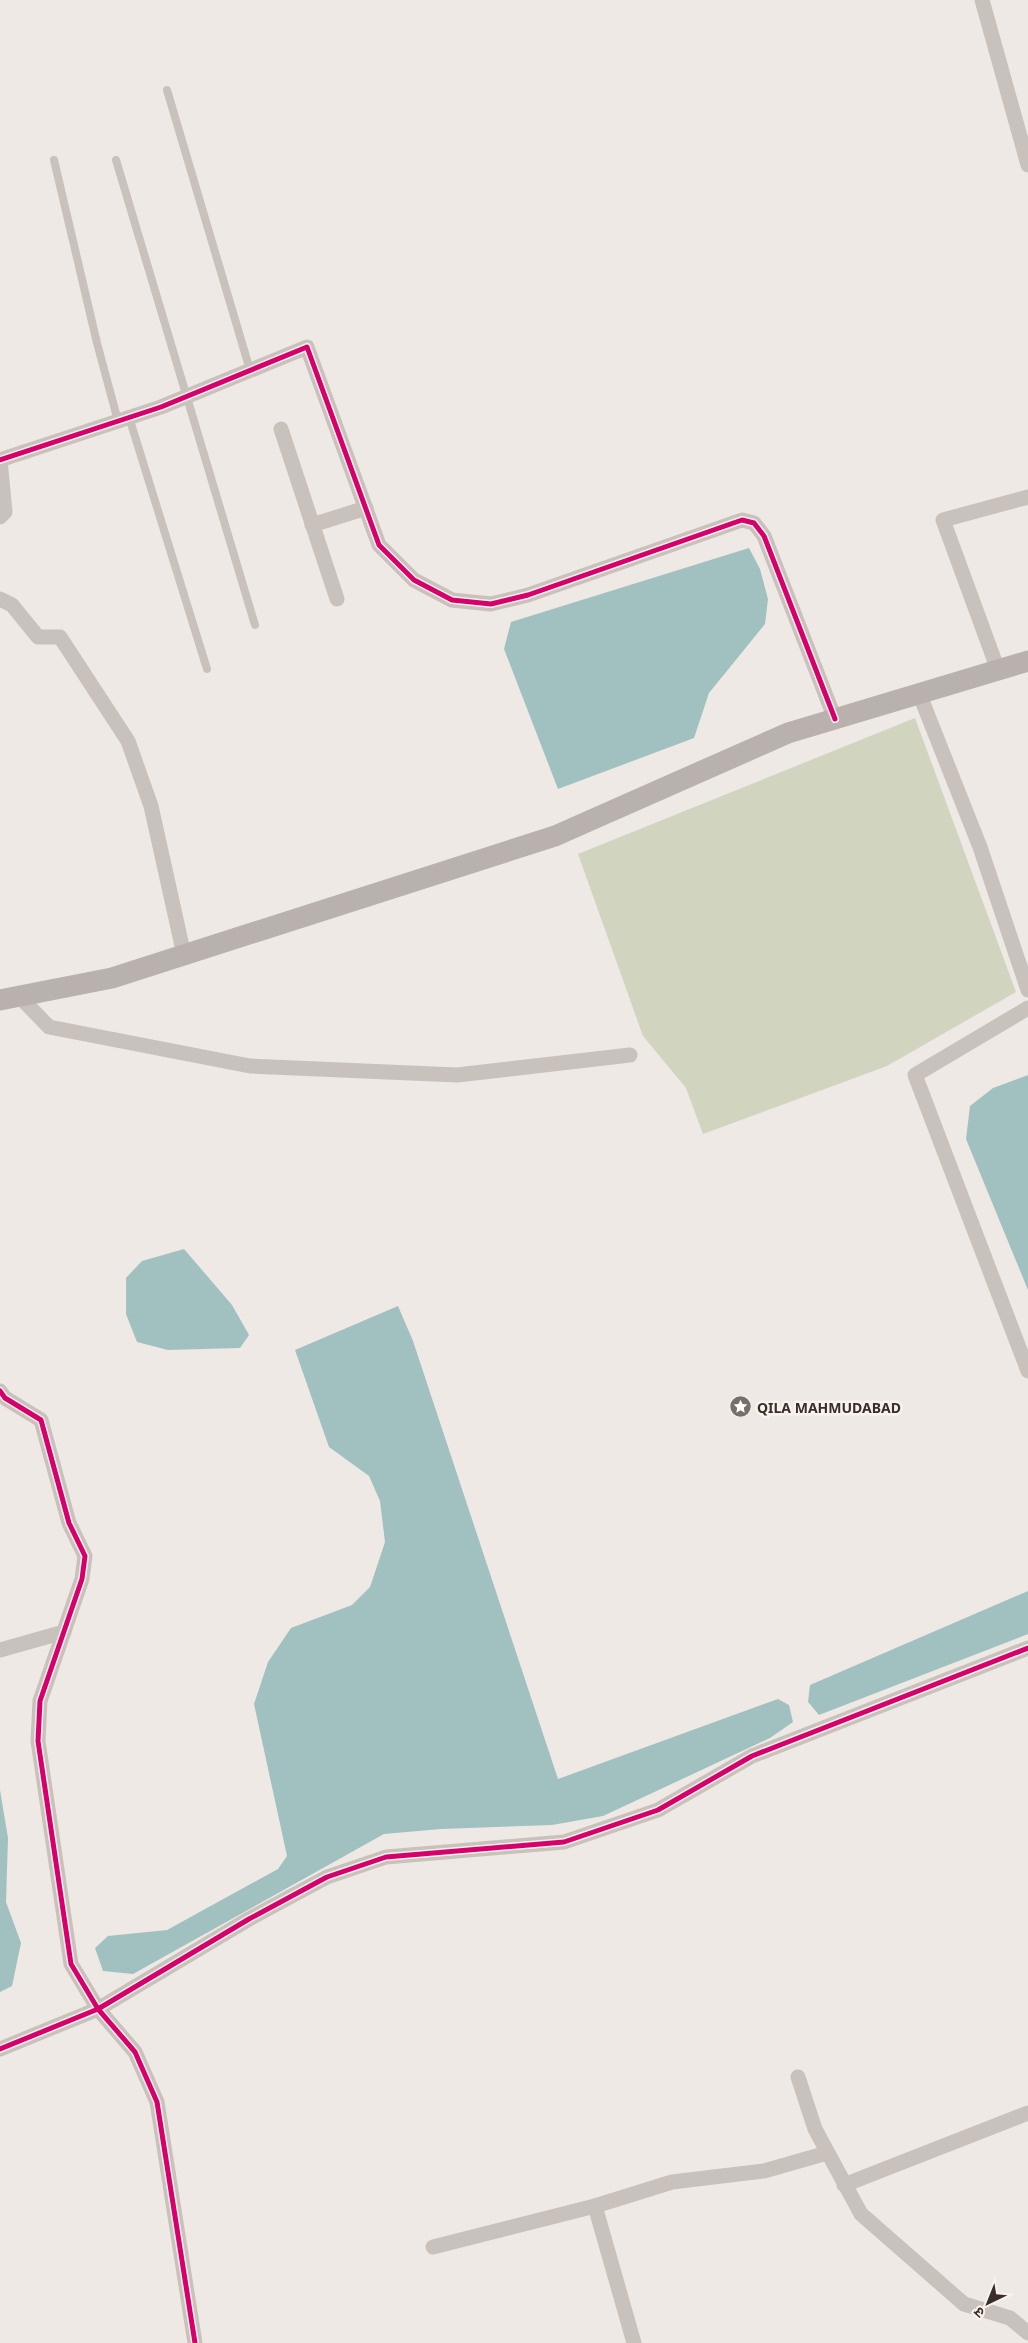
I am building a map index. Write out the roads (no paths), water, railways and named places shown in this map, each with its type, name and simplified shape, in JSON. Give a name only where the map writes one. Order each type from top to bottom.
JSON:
[{"type":"main road","points":[[10,999],[112,978],[555,836],[788,733],[1028,661]]},
{"type":"street","points":[[982,0],[1028,166]]},
{"type":"street","points":[[0,517],[5,512],[0,460],[187,396],[307,347],[379,545],[414,580],[452,600],[491,604],[528,595],[742,520],[754,523],[764,536],[835,719]]},
{"type":"street","points":[[281,429],[337,600]]},
{"type":"street","points":[[998,670],[943,520],[1028,497]]},
{"type":"street","points":[[312,525],[366,508]]},
{"type":"street","points":[[0,599],[12,605],[38,637],[60,637],[128,741],[151,806],[184,955]]},
{"type":"street","points":[[919,693],[980,847],[1028,990]]},
{"type":"street","points":[[10,999],[49,1027],[250,1066],[457,1076],[630,1055]]},
{"type":"street","points":[[1028,1008],[915,1075],[1028,1371]]},
{"type":"street","points":[[0,1390],[5,1398],[41,1420],[69,1523],[86,1556],[82,1579],[40,1701],[38,1741],[71,1964],[98,2009],[135,2052],[157,2102],[195,2343]]},
{"type":"street","points":[[0,1650],[64,1632]]},
{"type":"street","points":[[0,2049],[98,2009],[249,1919],[327,1877],[386,1857],[564,1842],[658,1810],[752,1756],[1028,1648]]},
{"type":"street","points":[[798,2077],[814,2128],[860,2214],[964,2304],[1010,2318],[1028,2334]]},
{"type":"street","points":[[844,2185],[1028,2113]]},
{"type":"street","points":[[433,2247],[595,2206],[672,2182],[764,2171],[828,2153]]},
{"type":"street","points":[[595,2206],[634,2343]]},
{"type":"lane","points":[[166,90],[250,370]]},
{"type":"lane","points":[[54,160],[97,343],[207,669]]},
{"type":"lane","points":[[116,160],[255,625]]},
{"type":"water","points":[[749,548],[760,569],[768,599],[765,624],[709,693],[694,738],[558,789],[504,649],[511,622]]},
{"type":"water","points":[[1028,1075],[1028,1290],[966,1139],[970,1106],[993,1088]]},
{"type":"water","points":[[184,1249],[232,1305],[249,1335],[240,1348],[168,1350],[137,1342],[126,1314],[126,1278],[142,1261]]},
{"type":"water","points":[[398,1306],[413,1341],[558,1779],[778,1699],[789,1705],[793,1722],[770,1738],[603,1816],[552,1825],[441,1829],[384,1834],[133,1974],[103,1971],[95,1948],[108,1936],[167,1930],[278,1869],[287,1856],[254,1704],[268,1662],[291,1628],[352,1605],[370,1587],[385,1542],[380,1501],[369,1476],[329,1447],[295,1350]]},
{"type":"water","points":[[1028,1591],[1028,1634],[819,1715],[808,1702],[810,1685]]},
{"type":"water","points":[[0,1790],[8,1838],[6,1902],[21,1943],[12,1986],[0,1992]]},
{"type":"place","name":"QILA MAHMUDABAD","points":[[741,1407]]}]
